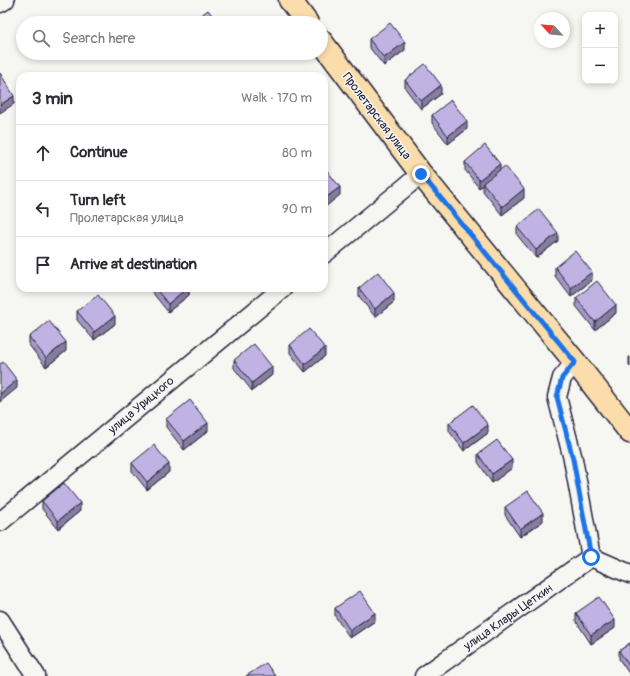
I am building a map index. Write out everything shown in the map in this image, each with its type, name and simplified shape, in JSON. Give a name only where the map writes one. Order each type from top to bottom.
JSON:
[{"type":"main road","points":[[290,0],[302,16]]},
{"type":"main road","name":"Пролетарская улица","points":[[328,50],[421,174],[575,362],[630,432]]},
{"type":"street","points":[[0,4],[5,0]]},
{"type":"street","points":[[328,251],[421,174]]},
{"type":"street","name":"улица Урицкого","points":[[0,522],[278,292]]},
{"type":"street","points":[[575,362],[562,378],[557,397],[573,459],[591,557],[630,574]]},
{"type":"street","name":"улица Клары Цеткин","points":[[424,676],[591,557]]},
{"type":"street","points":[[0,620],[36,676]]},
{"type":"building","points":[[208,10],[213,16],[200,16]]},
{"type":"building","points":[[390,23],[405,42],[384,58],[369,39]]},
{"type":"building","points":[[425,64],[441,85],[421,101],[405,80]]},
{"type":"building","points":[[0,73],[14,96],[0,105]]},
{"type":"building","points":[[451,100],[467,121],[448,136],[432,115]]},
{"type":"building","points":[[485,145],[500,164],[479,180],[465,162]]},
{"type":"building","points":[[505,166],[524,189],[502,207],[483,183]]},
{"type":"building","points":[[328,172],[340,187],[328,196]]},
{"type":"building","points":[[539,209],[558,233],[536,250],[517,227]]},
{"type":"building","points":[[575,251],[592,272],[571,288],[555,267]]},
{"type":"building","points":[[378,272],[394,293],[375,309],[359,288]]},
{"type":"building","points":[[597,281],[616,305],[595,322],[576,298]]},
{"type":"building","points":[[158,292],[182,292],[168,304]]},
{"type":"building","points":[[98,295],[115,316],[94,332],[77,311]]},
{"type":"building","points":[[49,321],[66,342],[46,358],[29,337]]},
{"type":"building","points":[[309,329],[325,348],[305,364],[290,345]]},
{"type":"building","points":[[254,344],[272,367],[252,383],[234,360]]},
{"type":"building","points":[[3,362],[17,380],[0,394],[0,364]]},
{"type":"building","points":[[190,400],[208,423],[184,441],[166,419]]},
{"type":"building","points":[[473,405],[488,425],[464,443],[449,423]]},
{"type":"building","points":[[497,440],[512,460],[492,474],[478,454]]},
{"type":"building","points":[[154,445],[169,464],[147,482],[132,463]]},
{"type":"building","points":[[64,483],[80,503],[58,521],[42,501]]},
{"type":"building","points":[[528,491],[543,513],[520,529],[505,507]]},
{"type":"building","points":[[360,591],[375,613],[350,630],[335,608]]},
{"type":"building","points":[[599,597],[615,620],[591,635],[576,613]]},
{"type":"building","points":[[630,643],[630,667],[619,651]]},
{"type":"building","points":[[266,663],[275,676],[246,676]]},
{"type":"route","points":[[421,174],[575,362],[562,378],[557,397],[573,459],[591,557]]}]
